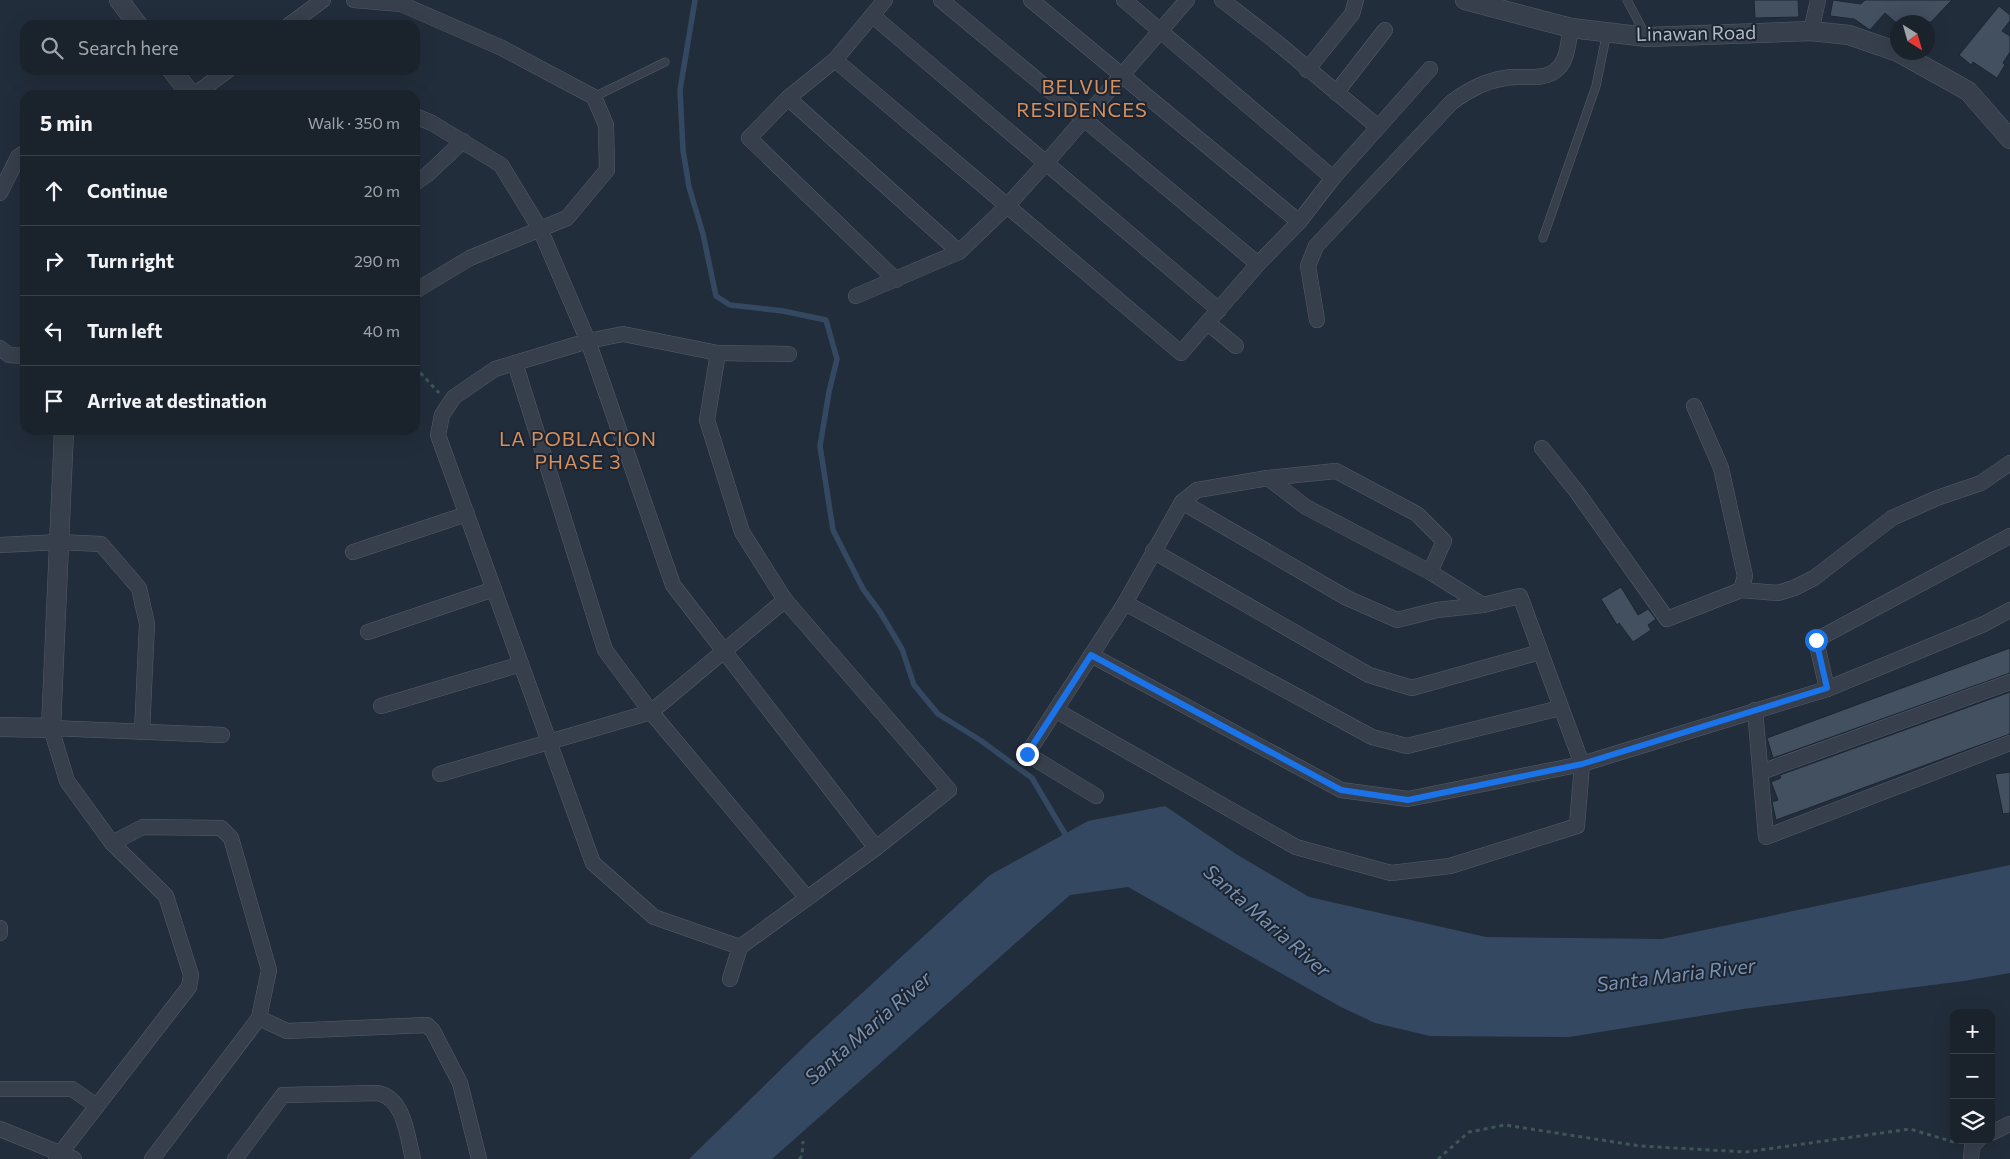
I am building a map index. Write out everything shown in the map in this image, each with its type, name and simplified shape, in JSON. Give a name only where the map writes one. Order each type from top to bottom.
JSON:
[{"type":"street","points":[[119,0],[134,20]]},
{"type":"street","points":[[296,20],[323,0]]},
{"type":"street","points":[[354,0],[401,4],[502,48],[594,96],[606,125],[608,170],[567,218],[470,258],[420,288]]},
{"type":"street","points":[[885,0],[835,60],[788,98],[748,138],[896,280]]},
{"type":"street","points":[[941,0],[1258,264]]},
{"type":"street","points":[[1031,0],[1298,222]]},
{"type":"street","points":[[1124,0],[1333,178]]},
{"type":"street","points":[[856,296],[958,252],[1006,207],[1085,119],[1187,0]]},
{"type":"street","points":[[1222,0],[1275,40],[1307,70],[1378,127]]},
{"type":"street","points":[[1307,70],[1352,14],[1356,0]]},
{"type":"street","name":"Linawan Road","points":[[1465,0],[1571,28],[1647,37],[1811,31],[1849,36],[1890,49]]},
{"type":"street","points":[[1811,31],[1818,0]]},
{"type":"street","points":[[873,16],[1219,310]]},
{"type":"street","points":[[1317,320],[1308,266],[1316,246],[1452,102],[1468,89],[1505,78],[1545,76],[1556,71],[1565,58],[1571,28]]},
{"type":"street","points":[[1336,93],[1385,30]]},
{"type":"street","points":[[835,60],[1006,207],[1181,353],[1258,264],[1298,222],[1333,178],[1430,69]]},
{"type":"street","name":"Linawan Road","points":[[1912,60],[1968,92],[2010,139]]},
{"type":"street","points":[[176,75],[189,90]]},
{"type":"street","points":[[200,90],[221,75]]},
{"type":"street","points":[[788,98],[958,252]]},
{"type":"street","points":[[420,119],[463,141],[501,165],[540,229],[588,341],[673,585],[722,651],[876,848]]},
{"type":"street","points":[[420,180],[463,141]]},
{"type":"street","points":[[0,193],[20,156]]},
{"type":"street","points":[[1208,323],[1236,346]]},
{"type":"street","points":[[740,947],[654,917],[593,863],[438,435],[442,416],[454,396],[495,369],[588,341],[623,334],[718,353],[789,354]]},
{"type":"street","points":[[0,348],[9,355],[20,356]]},
{"type":"street","points":[[718,353],[707,420],[742,532],[785,600],[949,790],[876,848],[740,947],[730,979]]},
{"type":"street","points":[[515,363],[605,650],[651,712],[807,898]]},
{"type":"street","points":[[1694,406],[1721,468],[1745,576],[1741,590]]},
{"type":"street","points":[[0,1129],[63,1157],[96,1106],[188,987],[192,975],[166,896],[112,843],[67,781],[51,728],[64,435]]},
{"type":"street","points":[[1542,448],[1577,492],[1667,619],[1741,590],[1778,593],[1794,588],[1814,578],[1892,518],[1937,498],[1981,483],[2010,463]]},
{"type":"street","points":[[1096,796],[1027,754],[1057,711],[1125,602],[1182,502],[1197,490],[1268,478],[1336,471],[1417,514],[1444,541],[1430,572]]},
{"type":"street","points":[[1268,478],[1306,507],[1430,572],[1483,605]]},
{"type":"street","points":[[1057,711],[1296,847],[1391,874],[1450,866],[1577,826],[1582,764],[1520,596],[1483,605],[1437,610],[1397,620],[1347,598],[1182,502]]},
{"type":"street","points":[[354,552],[467,514]]},
{"type":"street","points":[[1827,688],[1816,640],[2010,536]]},
{"type":"street","points":[[0,545],[59,542],[101,544],[140,588],[147,624],[142,732]]},
{"type":"street","points":[[1153,551],[1369,675],[1412,688],[1540,652]]},
{"type":"street","points":[[368,632],[494,589]]},
{"type":"street","points":[[440,774],[651,712],[785,600]]},
{"type":"street","points":[[1125,602],[1372,737],[1407,746],[1560,708]]},
{"type":"street","points":[[1091,655],[1341,790],[1408,800],[1582,764],[1827,688],[1984,624],[2010,610]]},
{"type":"street","points":[[1984,624],[2010,618]]},
{"type":"street","points":[[381,706],[521,664]]},
{"type":"street","points":[[1761,772],[2010,682]]},
{"type":"street","points":[[1755,710],[1766,838],[2010,744]]},
{"type":"street","points":[[0,727],[222,735]]},
{"type":"street","points":[[112,843],[144,827],[221,828],[230,838],[269,970],[259,1018],[152,1159]]},
{"type":"street","points":[[0,928],[0,933]]},
{"type":"street","points":[[259,1018],[287,1031],[427,1025],[433,1031],[460,1083],[479,1159]]},
{"type":"street","points":[[0,1089],[72,1089],[96,1106]]},
{"type":"street","points":[[235,1159],[283,1095],[378,1092],[385,1094],[397,1106],[402,1116],[413,1159]]},
{"type":"street","points":[[1995,1131],[2010,1124]]},
{"type":"lane","points":[[1627,0],[1647,37]]},
{"type":"lane","points":[[1543,238],[1596,86],[1607,32]]},
{"type":"lane","points":[[594,96],[664,62]]},
{"type":"path","points":[[420,372],[434,385],[448,406]]},
{"type":"path","points":[[1438,1159],[1469,1132],[1505,1125],[1640,1146],[1746,1152],[1910,1129],[1974,1149]]},
{"type":"path","points":[[799,1159],[802,1156],[803,1141]]},
{"type":"water","name":"Santa Maria River","points":[[1165,806],[1236,854],[1309,897],[1486,937],[1662,939],[2010,865],[2010,973],[1964,981],[1743,1009],[1569,1037],[1430,1036],[1375,1023],[1341,1007],[1128,887],[1070,895],[772,1159],[689,1159],[809,1042],[990,875],[1088,821]]},
{"type":"building","points":[[1754,0],[1798,0],[1799,17],[1755,18]]},
{"type":"building","points":[[1833,0],[1861,4],[1865,0],[1952,0],[1935,18],[1935,15],[1890,15],[1890,18],[1885,13],[1870,30],[1854,19],[1830,16]]},
{"type":"building","points":[[1999,6],[2010,15],[2010,21],[2002,31],[2010,36],[2010,52],[1997,78],[1973,62],[1971,65],[1959,55]]},
{"type":"building","points":[[1621,587],[1638,615],[1648,609],[1656,619],[1648,625],[1651,630],[1633,642],[1619,623],[1617,625],[1601,599]]},
{"type":"building","points":[[2010,648],[2010,673],[1773,758],[1767,738]]},
{"type":"building","points":[[2010,692],[2010,734],[1776,820],[1772,802],[1778,800],[1771,782],[1781,778],[1780,775]]},
{"type":"building","points":[[2010,772],[2010,813],[2003,814],[1995,774]]},
{"type":"waterway","points":[[695,0],[680,90],[683,150],[689,187],[703,234],[716,296],[730,305],[783,311],[826,320],[837,359],[829,392],[820,446],[833,530],[863,589],[880,612],[902,649],[914,685],[938,714],[980,740],[1032,778],[1068,839]]},
{"type":"district","name":"BELVUE RESIDENCES","points":[[1082,98]]},
{"type":"district","name":"LA POBLACION PHASE 3","points":[[578,450]]},
{"type":"route","points":[[1027,754],[1057,711],[1091,655],[1341,790],[1408,800],[1582,764],[1827,688],[1816,640]]}]
